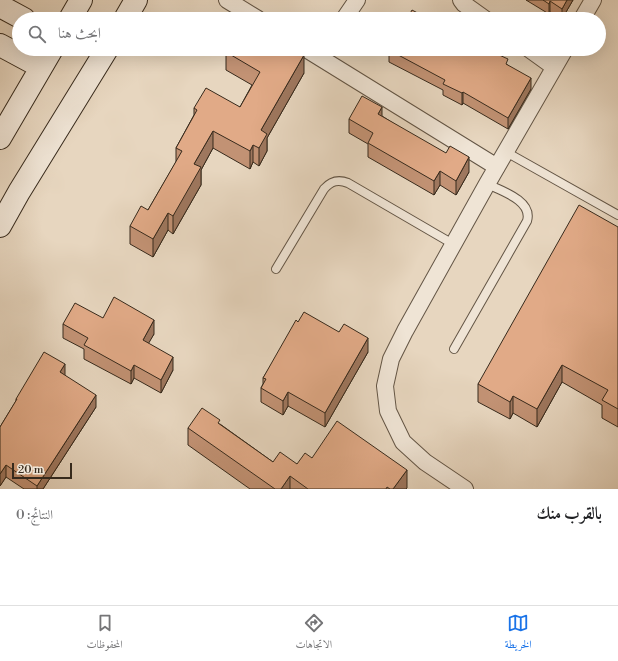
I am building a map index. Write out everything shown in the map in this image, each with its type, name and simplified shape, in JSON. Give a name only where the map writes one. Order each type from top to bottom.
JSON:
[{"type":"street","points":[[74,12],[81,0]]},
{"type":"street","points":[[129,12],[136,0]]},
{"type":"street","points":[[227,0],[247,12]]},
{"type":"street","points":[[348,12],[356,0]]},
{"type":"street","points":[[586,12],[593,0]]},
{"type":"street","points":[[464,1],[477,12]]},
{"type":"street","points":[[0,6],[12,12]]},
{"type":"street","points":[[0,45],[12,51]]},
{"type":"street","points":[[20,56],[41,67]]},
{"type":"street","points":[[0,138],[48,56]]},
{"type":"street","points":[[0,226],[19,192],[104,56]]},
{"type":"street","points":[[322,56],[497,167]]},
{"type":"street","points":[[539,56],[554,67]]},
{"type":"street","points":[[459,488],[425,462],[403,442],[388,411],[385,386],[391,359],[453,244],[561,56]]},
{"type":"lane","points":[[506,152],[618,215]]},
{"type":"lane","points":[[276,269],[324,189],[329,184],[341,180],[453,244]]},
{"type":"lane","points":[[454,349],[528,217],[528,212],[524,204],[487,184]]},
{"type":"building","points":[[543,0],[567,0],[562,9],[550,1],[549,4]]},
{"type":"building","points":[[233,56],[303,56],[261,130],[267,134],[259,148],[253,145],[250,151],[213,131],[194,164],[201,167],[173,216],[168,213],[153,239],[130,226],[141,206],[148,210],[182,151],[176,148],[197,110],[194,108],[206,88],[240,107],[260,72]]},
{"type":"building","points":[[400,56],[501,56],[508,59],[506,64],[531,78],[508,118],[463,92],[462,93],[443,84],[445,80]]},
{"type":"building","points":[[362,96],[382,107],[378,114],[446,153],[450,146],[469,157],[456,181],[440,171],[434,181],[368,143],[373,133],[349,119]]},
{"type":"building","points":[[579,205],[618,227],[618,409],[602,400],[608,390],[562,365],[537,409],[513,396],[510,402],[478,384]]},
{"type":"building","points":[[114,297],[154,320],[143,340],[173,357],[161,380],[134,365],[131,371],[84,345],[88,338],[63,324],[75,303],[103,318]]},
{"type":"building","points":[[304,312],[339,332],[344,324],[368,338],[325,413],[288,392],[283,401],[261,388],[266,379],[263,378],[296,320],[298,322]]},
{"type":"building","points":[[44,352],[65,364],[60,372],[96,395],[37,486],[6,465],[0,474],[0,427]]},
{"type":"building","points":[[202,408],[220,420],[218,423],[273,462],[280,452],[297,464],[305,453],[312,458],[337,421],[407,470],[393,489],[387,487],[386,489],[308,489],[290,476],[281,489],[275,489],[188,428]]}]
